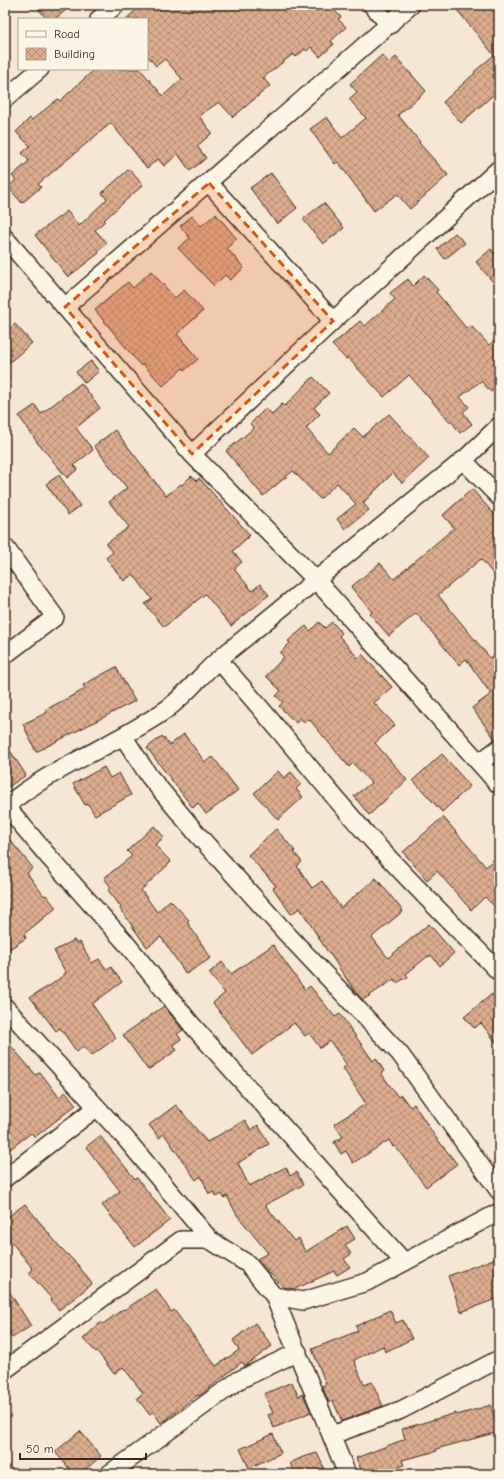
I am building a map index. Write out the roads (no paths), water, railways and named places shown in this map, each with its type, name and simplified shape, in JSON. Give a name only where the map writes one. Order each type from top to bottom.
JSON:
[{"type":"street","points":[[100,18],[116,5]]},
{"type":"street","points":[[372,5],[390,25]]},
{"type":"street","points":[[65,307],[209,183],[411,5]]},
{"type":"street","points":[[5,99],[39,70]]},
{"type":"street","points":[[192,454],[333,321],[499,169]]},
{"type":"street","points":[[209,183],[333,321]]},
{"type":"street","points":[[5,238],[192,454],[316,580],[499,785]]},
{"type":"street","points":[[404,1262],[192,1025],[125,942],[6,807],[39,781],[123,736],[167,708],[218,660],[463,460],[499,426]]},
{"type":"street","points":[[463,460],[499,497]]},
{"type":"street","points":[[5,547],[55,617],[5,655]]},
{"type":"street","points":[[218,660],[239,682],[372,840],[499,972]]},
{"type":"street","points":[[123,736],[150,776],[196,834],[400,1054],[499,1191]]},
{"type":"street","points":[[479,762],[499,748]]},
{"type":"street","points":[[5,1007],[126,1139],[210,1240],[248,1264],[274,1296],[347,1474]]},
{"type":"street","points":[[5,1178],[97,1107]]},
{"type":"street","points":[[274,1296],[303,1301],[366,1282],[499,1212]]},
{"type":"street","points":[[5,1370],[181,1240],[210,1240]]},
{"type":"street","points":[[109,1474],[239,1380],[298,1352]]},
{"type":"street","points":[[332,1435],[401,1410],[499,1360]]}]
